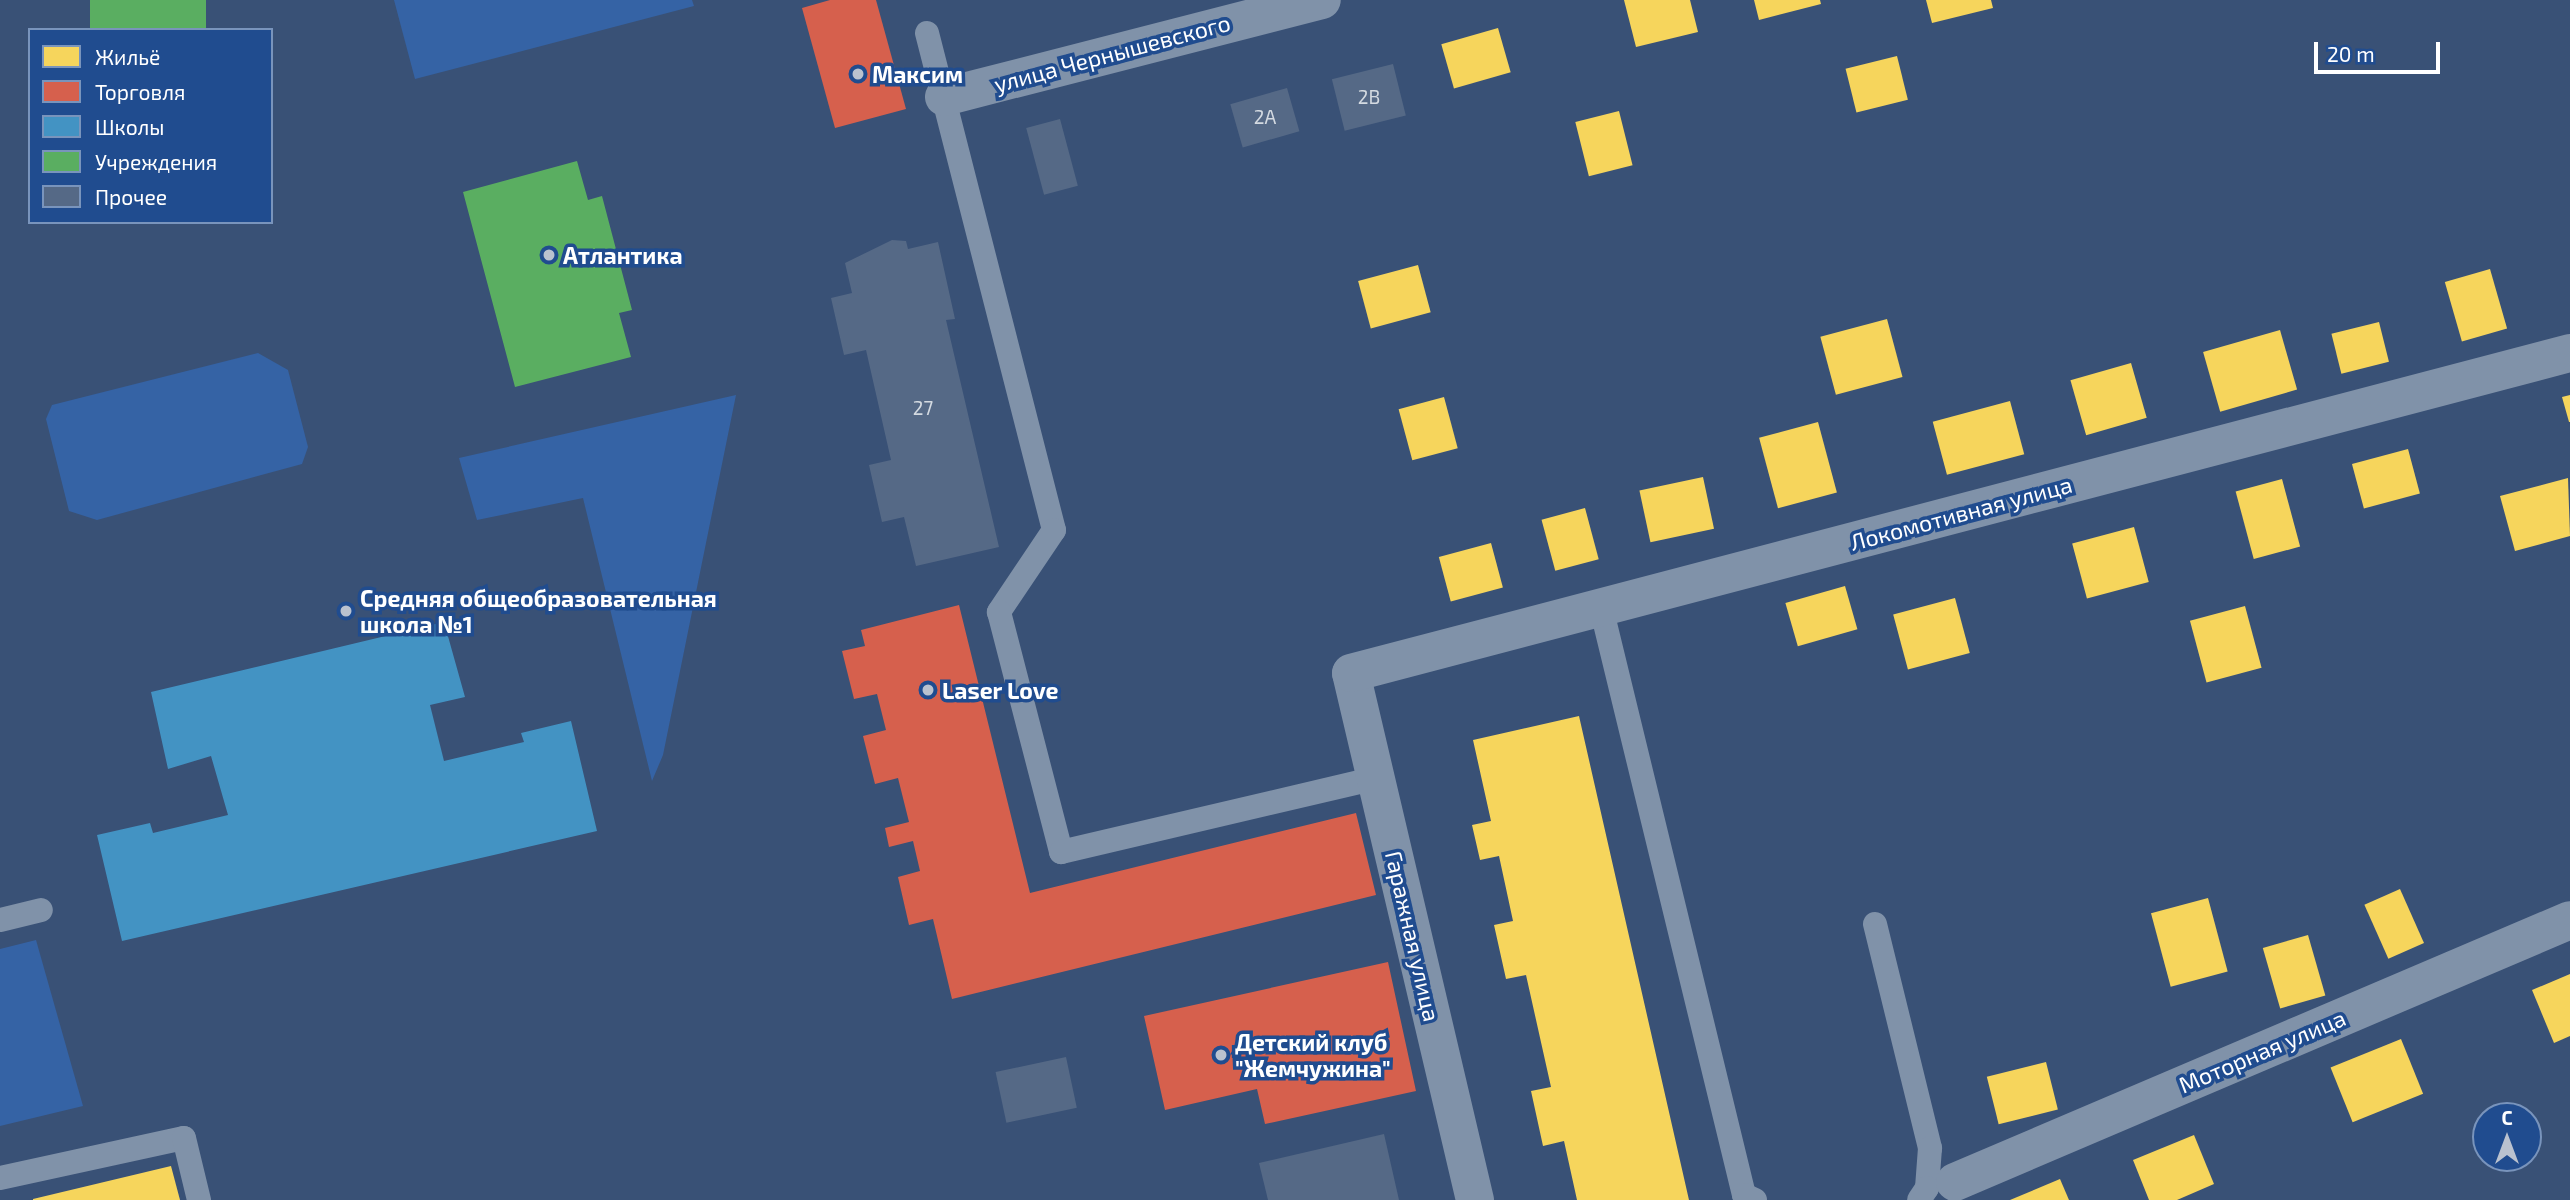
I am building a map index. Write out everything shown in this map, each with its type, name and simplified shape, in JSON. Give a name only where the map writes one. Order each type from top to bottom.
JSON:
[{"type":"street","name":"улица Чернышевского","points":[[944,97],[1322,0]]},
{"type":"street","name":"Локомотивная улица","points":[[1351,673],[2570,353]]},
{"type":"street","name":"Гаражная улица","points":[[1351,673],[1475,1200]]},
{"type":"street","name":"Моторная улица","points":[[1955,1182],[2570,920]]},
{"type":"lane","points":[[927,33],[1054,530],[999,612],[1061,852],[1376,778]]},
{"type":"lane","points":[[1601,607],[1744,1195],[1755,1200]]},
{"type":"lane","points":[[0,920],[41,909]]},
{"type":"lane","points":[[1875,924],[1930,1148],[1927,1188],[1919,1200]]},
{"type":"lane","points":[[0,1178],[184,1138],[200,1200]]},
{"type":"shaded area","points":[[394,0],[692,0],[694,6],[415,79]]},
{"type":"shaded area","points":[[258,353],[288,370],[308,447],[302,464],[97,520],[69,511],[46,419],[52,405]]},
{"type":"shaded area","points":[[736,395],[663,755],[652,781],[583,498],[477,520],[459,458]]},
{"type":"shaded area","points":[[36,940],[83,1106],[0,1126],[0,949]]},
{"type":"building: Жильё","points":[[1624,0],[1690,0],[1698,32],[1636,47]]},
{"type":"building: Жильё","points":[[1754,0],[1820,0],[1821,4],[1759,20]]},
{"type":"building: Жильё","points":[[1926,0],[1991,0],[1993,8],[1932,23]]},
{"type":"building: Жильё","points":[[1498,28],[1511,72],[1454,88],[1441,44]]},
{"type":"building: Жильё","points":[[1897,56],[1908,100],[1856,112],[1846,69]]},
{"type":"building: Жильё","points":[[1619,111],[1633,165],[1589,176],[1575,122]]},
{"type":"building: Жильё","points":[[1418,265],[1431,312],[1371,328],[1358,281]]},
{"type":"building: Жильё","points":[[2490,269],[2507,329],[2462,342],[2445,282]]},
{"type":"building: Жильё","points":[[1887,319],[1903,377],[1836,395],[1820,337]]},
{"type":"building: Жильё","points":[[2379,322],[2389,362],[2341,374],[2331,334]]},
{"type":"building: Жильё","points":[[2280,330],[2297,390],[2220,412],[2203,352]]},
{"type":"building: Жильё","points":[[2131,363],[2147,418],[2086,435],[2070,380]]},
{"type":"building: Жильё","points":[[2570,395],[2570,422],[2569,422],[2562,397]]},
{"type":"building: Жильё","points":[[1444,397],[1458,448],[1412,460],[1399,409]]},
{"type":"building: Жильё","points":[[2010,401],[2024,454],[1947,475],[1933,422]]},
{"type":"building: Жильё","points":[[1818,422],[1837,493],[1778,508],[1759,438]]},
{"type":"building: Жильё","points":[[2408,449],[2420,493],[2364,508],[2352,464]]},
{"type":"building: Жильё","points":[[1703,477],[1714,529],[1650,542],[1639,491]]},
{"type":"building: Жильё","points":[[2568,478],[2570,536],[2515,551],[2500,496]]},
{"type":"building: Жильё","points":[[2282,479],[2300,547],[2254,559],[2236,491]]},
{"type":"building: Жильё","points":[[1585,508],[1599,559],[1555,571],[1542,520]]},
{"type":"building: Жильё","points":[[2134,527],[2149,582],[2087,599],[2072,544]]},
{"type":"building: Жильё","points":[[1491,543],[1503,587],[1451,601],[1439,557]]},
{"type":"building: Жильё","points":[[1845,586],[1857,629],[1798,646],[1785,603]]},
{"type":"building: Жильё","points":[[1955,598],[1970,653],[1908,670],[1893,615]]},
{"type":"building: Жильё","points":[[2245,606],[2262,668],[2207,683],[2190,621]]},
{"type":"building: Жильё","points":[[1579,716],[1689,1200],[1577,1200],[1564,1141],[1543,1146],[1531,1091],[1551,1087],[1526,975],[1506,979],[1494,925],[1513,921],[1499,856],[1480,860],[1472,825],[1491,821],[1473,740]]},
{"type":"building: Жильё","points":[[2400,889],[2424,943],[2388,959],[2364,905]]},
{"type":"building: Жильё","points":[[2208,898],[2228,971],[2171,987],[2151,913]]},
{"type":"building: Жильё","points":[[2308,935],[2325,996],[2280,1009],[2263,948]]},
{"type":"building: Жильё","points":[[2570,974],[2570,1036],[2554,1043],[2532,990]]},
{"type":"building: Жильё","points":[[2401,1039],[2423,1094],[2353,1122],[2331,1067]]},
{"type":"building: Жильё","points":[[2046,1062],[2058,1110],[1999,1124],[1987,1077]]},
{"type":"building: Жильё","points":[[2194,1135],[2214,1184],[2177,1200],[2149,1200],[2133,1160]]},
{"type":"building: Жильё","points":[[171,1166],[180,1200],[33,1200],[33,1199]]},
{"type":"building: Жильё","points":[[2060,1179],[2069,1200],[2010,1200]]},
{"type":"building: Торговля","name":"Максим","points":[[830,0],[876,0],[906,109],[835,128],[802,8]]},
{"type":"building: Торговля","points":[[959,605],[1030,893],[1356,813],[1376,895],[952,999],[933,919],[909,925],[898,877],[920,871],[913,841],[889,847],[885,828],[909,822],[898,778],[875,784],[863,736],[886,730],[877,694],[854,699],[842,651],[865,646],[861,630]]},
{"type":"building: Торговля","points":[[1388,962],[1416,1091],[1265,1124],[1257,1089],[1165,1110],[1144,1016]]},
{"type":"building: Школы","points":[[444,622],[465,697],[430,705],[444,761],[524,742],[521,733],[571,721],[597,831],[122,941],[97,835],[150,823],[153,833],[228,815],[211,756],[168,769],[151,692]]},
{"type":"building: Учреждения","points":[[90,0],[206,0],[206,28],[90,28]]},
{"type":"building: Учреждения","name":"Атлантика","points":[[577,161],[588,200],[602,196],[632,310],[619,313],[631,357],[515,387],[463,192]]},
{"type":"building: Прочее","points":[[1393,64],[1406,115],[1345,131],[1332,79]]},
{"type":"building: Прочее","points":[[1287,88],[1299,131],[1243,148],[1230,104]]},
{"type":"building: Прочее","points":[[1060,119],[1078,186],[1044,195],[1026,128]]},
{"type":"building: Прочее","points":[[892,240],[906,241],[908,249],[938,242],[955,319],[946,320],[999,547],[916,566],[904,517],[882,522],[869,465],[891,460],[866,350],[844,355],[831,298],[852,293],[845,263]]},
{"type":"building: Прочее","points":[[1066,1057],[1077,1108],[1006,1123],[996,1072]]},
{"type":"building: Прочее","points":[[1384,1134],[1399,1200],[1268,1200],[1259,1163]]},
{"type":"place","name":"Максим","points":[[858,74]]},
{"type":"place","name":"Атлантика","points":[[549,255]]},
{"type":"place","name":"Средняя общеобразовательная школа №1","points":[[346,611]]},
{"type":"place","name":"Laser Love","points":[[928,690]]},
{"type":"place","name":"Детский клуб \"Жемчужина\"","points":[[1221,1055]]}]
